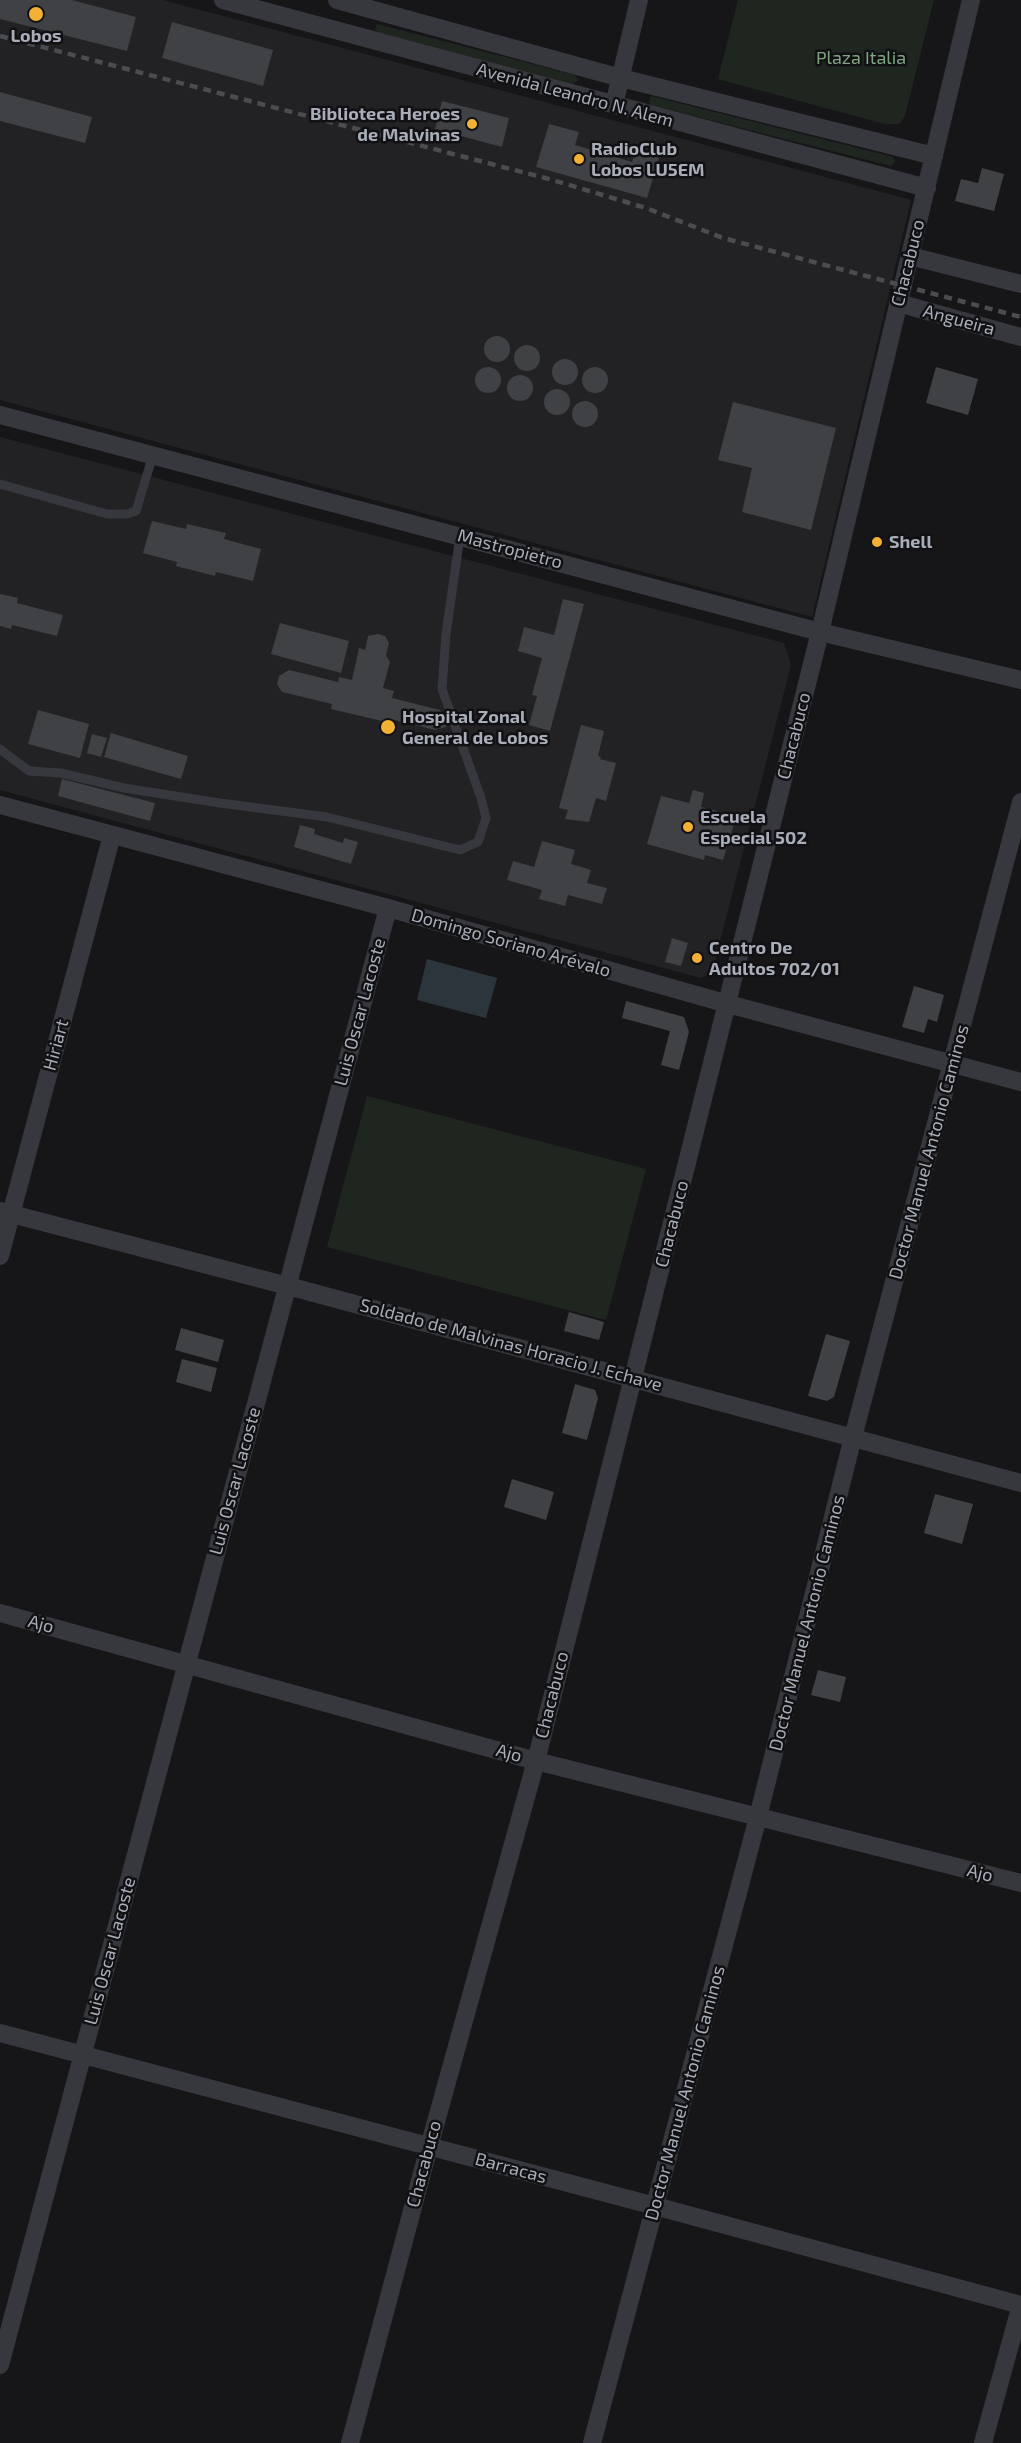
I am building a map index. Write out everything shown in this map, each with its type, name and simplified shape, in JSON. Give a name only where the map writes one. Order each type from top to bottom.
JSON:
[{"type":"street","name":"Avenida Leandro N. Alem","points":[[223,0],[927,188]]},
{"type":"street","name":"Avenida Leandro N. Alem","points":[[340,0],[621,78],[934,156]]},
{"type":"street","points":[[333,29],[340,0]]},
{"type":"street","points":[[614,105],[639,0]]},
{"type":"street","name":"Chacabuco","points":[[350,2443],[536,1761],[820,632],[971,0]]},
{"type":"street","points":[[910,256],[1021,284]]},
{"type":"street","name":"Angueira","points":[[898,303],[1021,337]]},
{"type":"street","name":"Mastropietro","points":[[0,415],[820,632],[1021,680]]},
{"type":"street","name":"Doctor Manuel Antonio Caminos","points":[[592,2443],[758,1817],[853,1437],[1021,802]]},
{"type":"street","name":"Domingo Soriano Arévalo","points":[[0,805],[387,908],[728,1004],[1021,1082]]},
{"type":"street","name":"Hiriart","points":[[0,1256],[6,1212],[112,835]]},
{"type":"street","name":"Luis Oscar Lacoste","points":[[0,2365],[387,908]]},
{"type":"street","name":"Soldado de Malvinas Horacio J. Echave","points":[[6,1212],[1021,1483]]},
{"type":"street","name":"Ajo","points":[[0,1613],[536,1761],[1021,1883]]},
{"type":"street","name":"Barracas","points":[[0,2033],[655,2206],[1021,2306]]},
{"type":"street","points":[[983,2443],[1021,2306]]},
{"type":"lane","points":[[0,484],[107,514],[127,514],[136,511],[153,455]]},
{"type":"lane","points":[[0,749],[29,771],[61,773],[124,788],[327,816],[460,850],[478,842],[486,818],[442,689],[446,634],[460,536]]},
{"type":"shaded area","points":[[0,0],[163,0],[911,200],[812,617],[0,400]]},
{"type":"shaded area","name":"Hospital Zonal General de Lobos","points":[[0,437],[784,643],[791,665],[712,973],[701,978],[0,790]]},
{"type":"shaded area","points":[[427,959],[497,978],[486,1018],[417,1000]]},
{"type":"green space","name":"Plaza Italia","points":[[738,0],[934,0],[905,116],[899,124],[885,124],[718,79]]},
{"type":"green space","points":[[377,24],[575,75],[578,80],[573,84],[378,32],[375,30]]},
{"type":"green space","points":[[651,96],[893,157],[895,162],[891,166],[651,105],[649,102]]},
{"type":"green space","points":[[367,1096],[646,1169],[606,1320],[327,1247]]},
{"type":"building","points":[[0,0],[72,0],[136,17],[127,51],[0,19]]},
{"type":"building","points":[[172,22],[273,50],[263,86],[162,58]]},
{"type":"building","points":[[0,92],[92,117],[85,143],[0,121]]},
{"type":"building","name":"Biblioteca Heroes de Malvinas","points":[[442,101],[509,118],[502,147],[435,129]]},
{"type":"building","name":"RadioClub Lobos LU5EM","points":[[549,124],[579,132],[575,145],[632,162],[636,148],[660,155],[647,198],[536,167]]},
{"type":"building","points":[[982,168],[1004,174],[994,211],[955,201],[961,179],[978,183]]},
{"type":"building","points":[[497,336],[506,340],[510,349],[506,358],[497,362],[488,358],[484,349],[488,340]]},
{"type":"building","points":[[527,345],[536,349],[540,358],[536,367],[527,371],[518,367],[514,358],[518,349]]},
{"type":"building","points":[[565,359],[574,363],[578,372],[574,381],[565,385],[556,381],[552,372],[556,363]]},
{"type":"building","points":[[488,367],[497,371],[501,380],[497,389],[488,393],[479,389],[475,380],[479,371]]},
{"type":"building","points":[[595,367],[604,371],[608,380],[604,389],[595,393],[586,389],[582,380],[586,371]]},
{"type":"building","points":[[936,367],[978,379],[968,415],[926,403]]},
{"type":"building","points":[[520,375],[529,379],[533,388],[529,397],[520,401],[511,397],[507,388],[511,379]]},
{"type":"building","points":[[557,389],[566,393],[570,402],[566,411],[557,415],[548,411],[544,402],[548,393]]},
{"type":"building","points":[[585,401],[594,405],[598,414],[594,423],[585,427],[576,423],[572,414],[576,405]]},
{"type":"building","points":[[733,402],[836,428],[811,530],[742,512],[752,468],[718,460]]},
{"type":"building","points":[[152,521],[186,529],[187,524],[226,533],[224,539],[261,549],[253,581],[216,572],[215,576],[176,566],[177,562],[143,553]]},
{"type":"building","points":[[0,594],[18,598],[17,603],[63,615],[57,636],[12,625],[11,629],[0,626]]},
{"type":"building","points":[[563,599],[584,604],[550,731],[529,725],[537,696],[532,695],[542,658],[518,651],[524,627],[554,635]]},
{"type":"building","points":[[280,623],[349,641],[341,673],[271,654]]},
{"type":"building","points":[[378,634],[385,636],[389,643],[386,655],[390,662],[383,688],[394,691],[392,698],[440,710],[448,718],[446,727],[435,730],[387,718],[386,722],[331,709],[332,704],[282,692],[277,684],[279,676],[289,670],[338,682],[339,677],[352,680],[359,648],[365,650],[368,636]]},
{"type":"building","points":[[38,710],[89,724],[80,758],[28,744]]},
{"type":"building","points":[[581,725],[604,731],[598,756],[601,757],[600,759],[616,763],[606,801],[596,798],[589,822],[565,819],[568,810],[559,808]]},
{"type":"building","points":[[111,733],[188,756],[181,779],[104,757]]},
{"type":"building","points":[[92,734],[107,738],[101,757],[87,753]]},
{"type":"building","points":[[62,779],[155,803],[150,821],[58,796]]},
{"type":"building","points":[[693,790],[704,793],[701,807],[718,811],[715,818],[734,824],[723,860],[705,855],[704,860],[647,844],[661,796],[689,803]]},
{"type":"building","points":[[300,825],[315,829],[314,834],[343,843],[344,838],[358,842],[351,864],[294,847]]},
{"type":"building","points":[[542,841],[575,850],[571,864],[591,870],[587,883],[607,888],[602,904],[568,895],[565,906],[539,899],[542,890],[507,880],[513,861],[534,867]]},
{"type":"building","points":[[672,938],[688,943],[681,966],[665,962]]},
{"type":"building","points":[[914,986],[944,995],[937,1022],[928,1019],[924,1033],[902,1027]]},
{"type":"building","points":[[626,1001],[684,1017],[689,1032],[679,1070],[661,1065],[670,1031],[622,1018]]},
{"type":"building","points":[[569,1312],[604,1322],[599,1340],[564,1331]]},
{"type":"building","points":[[181,1328],[224,1340],[218,1362],[175,1350]]},
{"type":"building","points":[[826,1334],[850,1341],[834,1397],[827,1401],[808,1396]]},
{"type":"building","points":[[182,1359],[217,1368],[211,1392],[176,1382]]},
{"type":"building","points":[[575,1384],[595,1390],[598,1398],[587,1440],[562,1433]]},
{"type":"building","points":[[512,1479],[554,1492],[546,1520],[504,1507]]},
{"type":"building","points":[[935,1494],[973,1504],[962,1544],[924,1533]]},
{"type":"building","points":[[818,1670],[846,1677],[840,1702],[811,1695]]},
{"type":"railway","points":[[0,36],[549,179],[646,208],[723,238],[1021,317]]},
{"type":"place","name":"Lobos","points":[[36,14]]},
{"type":"place","name":"Biblioteca Heroes de Malvinas","points":[[472,124]]},
{"type":"place","name":"RadioClub Lobos LU5EM","points":[[579,159]]},
{"type":"place","name":"Shell","points":[[877,542]]},
{"type":"place","name":"Hospital Zonal General de Lobos","points":[[388,727]]},
{"type":"place","name":"Escuela Especial 502","points":[[688,827]]},
{"type":"place","name":"Centro De Adultos 702/01","points":[[697,958]]}]
